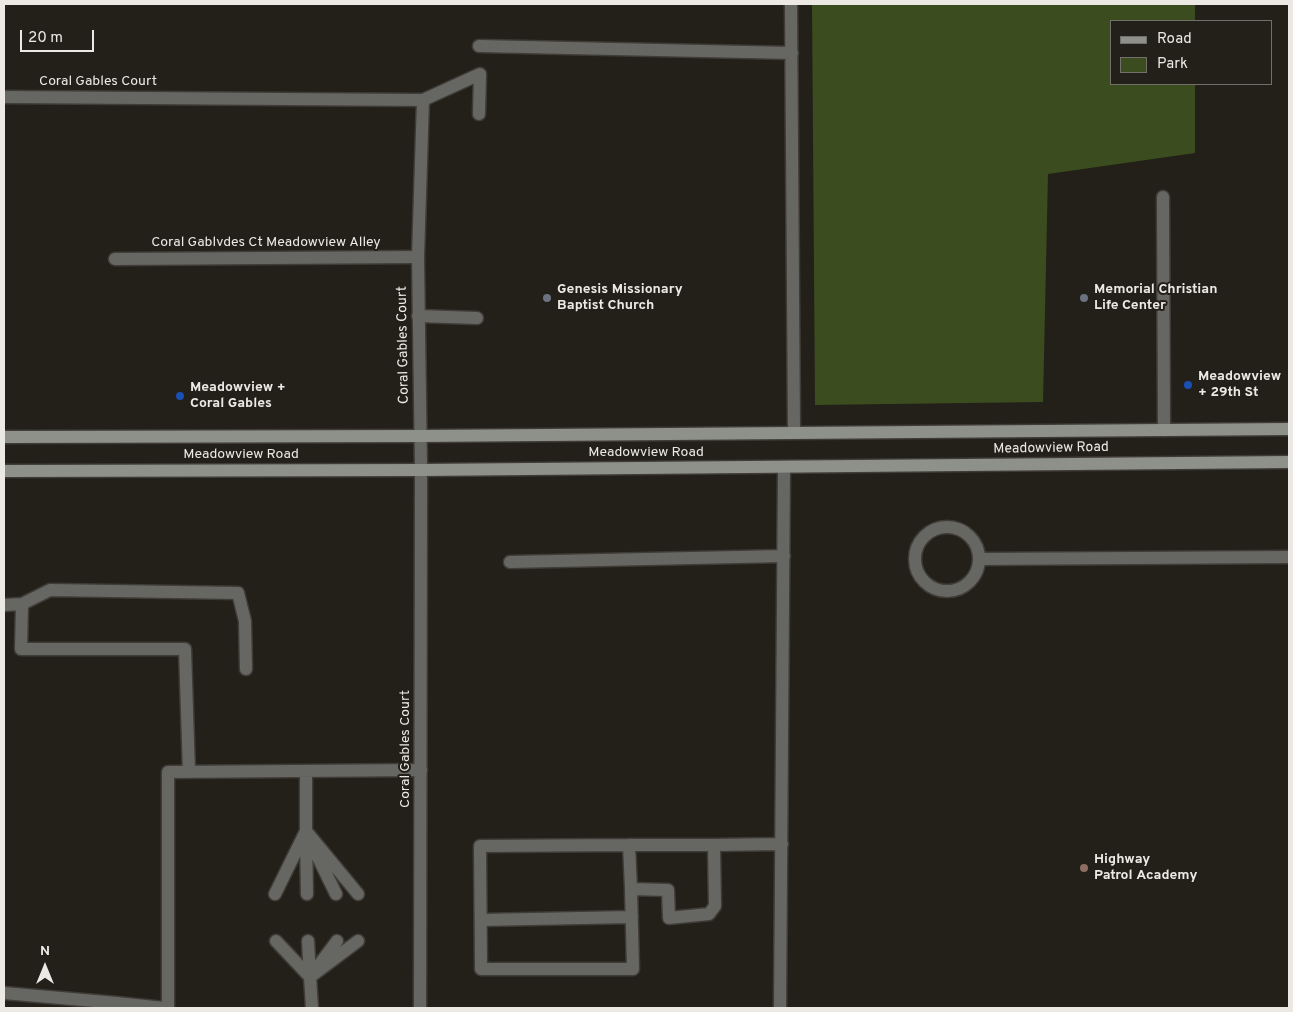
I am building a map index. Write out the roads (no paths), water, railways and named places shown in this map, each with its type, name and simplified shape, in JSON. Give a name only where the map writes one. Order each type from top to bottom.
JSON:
[{"type":"main road","name":"Meadowview Road","points":[[4,436],[420,436],[1289,429]]},
{"type":"main road","name":"Meadowview Road","points":[[4,471],[421,470],[1289,462]]},
{"type":"street","points":[[791,4],[794,432]]},
{"type":"street","points":[[479,46],[792,53]]},
{"type":"street","points":[[423,100],[480,74],[479,114]]},
{"type":"street","name":"Coral Gables Court","points":[[4,97],[423,100],[418,257],[421,470],[420,1008]]},
{"type":"street","points":[[1162,198],[1164,430]]},
{"type":"street","name":"Coral Gablvdes Ct Meadowview Alley","points":[[114,259],[418,257]]},
{"type":"street","points":[[418,316],[477,318]]},
{"type":"street","points":[[780,1008],[784,467]]},
{"type":"street","points":[[947,527],[959,530],[970,536],[977,547],[979,559],[977,571],[970,582],[960,588],[947,591],[935,588],[924,582],[918,571],[915,559],[917,547],[924,536],[935,530],[947,527]]},
{"type":"street","points":[[510,562],[784,556]]},
{"type":"street","points":[[979,559],[1289,557]]},
{"type":"street","points":[[4,605],[22,604],[50,590],[238,593],[245,621],[246,669]]},
{"type":"street","points":[[22,604],[21,649],[185,649],[189,772]]},
{"type":"street","points":[[168,1008],[168,772],[421,770]]},
{"type":"street","points":[[306,771],[307,894]]},
{"type":"street","points":[[275,894],[306,831]]},
{"type":"street","points":[[306,831],[336,894]]},
{"type":"street","points":[[306,831],[358,894]]},
{"type":"street","points":[[629,846],[633,969],[481,969],[480,846],[782,844]]},
{"type":"street","points":[[631,889],[668,890],[669,918],[709,914],[715,906],[714,845]]},
{"type":"street","points":[[481,920],[632,917]]},
{"type":"street","points":[[276,941],[310,977]]},
{"type":"street","points":[[308,941],[312,1008]]},
{"type":"street","points":[[310,977],[338,941]]},
{"type":"street","points":[[310,977],[358,941]]},
{"type":"street","points":[[4,993],[117,1006],[164,1008]]},
{"type":"place","name":"Genesis Missionary Baptist Church","points":[[547,298]]},
{"type":"place","name":"Memorial Christian Life Center","points":[[1084,298]]},
{"type":"place","name":"Meadowview + 29th St","points":[[1188,385]]},
{"type":"place","name":"Meadowview + Coral Gables","points":[[180,396]]},
{"type":"place","name":"Highway Patrol Academy","points":[[1084,868]]}]
